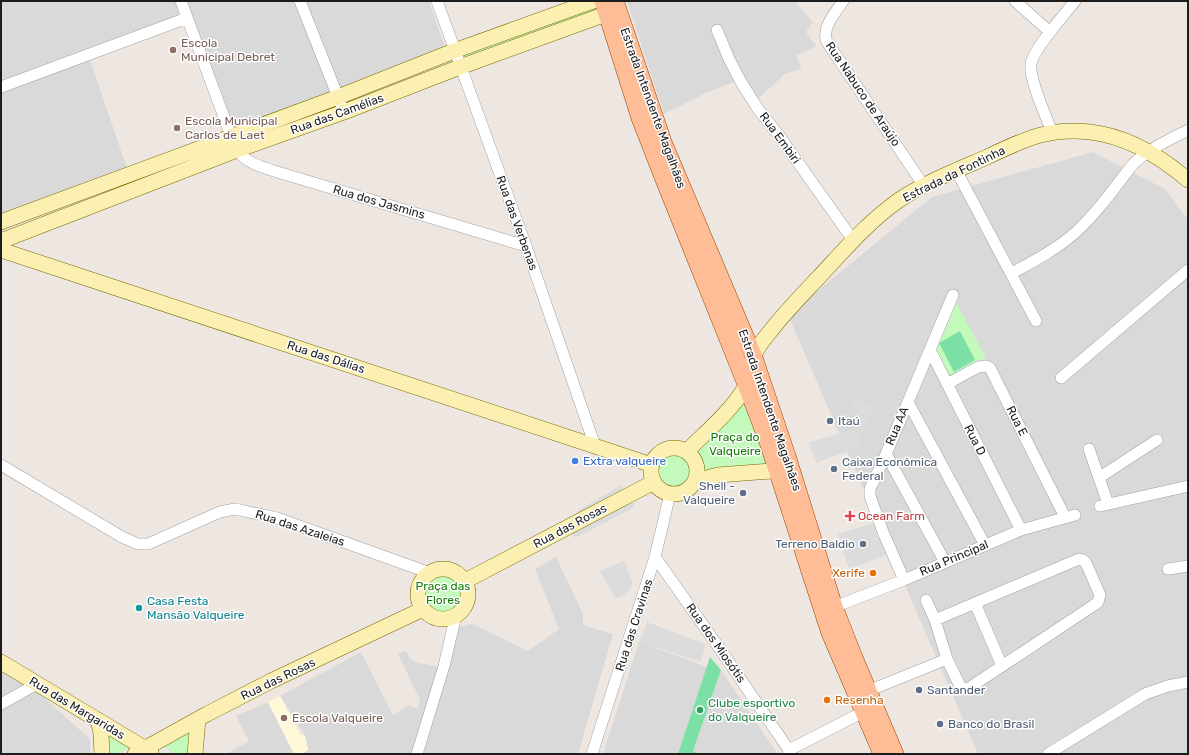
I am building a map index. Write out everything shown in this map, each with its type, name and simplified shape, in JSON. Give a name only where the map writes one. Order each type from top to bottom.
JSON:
[{"type":"main road","name":"Estrada Intendente Magalhães","points":[[608,5],[663,142],[754,355],[782,463],[830,633],[882,754]]},
{"type":"main road","name":"Estrada Intendente Magalhães","points":[[608,5],[640,118],[746,384],[782,463],[834,607],[868,691],[896,754]]},
{"type":"street","points":[[181,1],[234,143]]},
{"type":"street","points":[[300,1],[344,112]]},
{"type":"street","name":"Rua das Verbenas","points":[[437,1],[526,246],[595,446]]},
{"type":"street","name":"Rua das Camélias","points":[[1,241],[234,143],[338,97],[454,51],[593,1]]},
{"type":"street","name":"Rua Nabuco de Araújo","points":[[842,1],[825,32],[824,35],[827,42],[924,186]]},
{"type":"street","points":[[1015,1],[1050,32]]},
{"type":"street","points":[[1052,132],[1036,87],[1031,64],[1034,55],[1050,32],[1075,1]]},
{"type":"street","name":"Rua das Camélias","points":[[1,222],[234,143],[344,112],[460,67],[608,5]]},
{"type":"street","points":[[1,87],[187,18]]},
{"type":"street","name":"Rua Embiri","points":[[717,30],[729,59],[758,109],[780,137],[853,240]]},
{"type":"street","points":[[1012,273],[1048,253],[1076,232],[1088,220],[1133,164],[1147,152],[1188,130]]},
{"type":"street","name":"Estrada da Fontinha","points":[[746,384],[754,355],[768,334],[783,315],[853,240],[881,214],[900,200],[956,170],[1038,135],[1052,132],[1078,131],[1107,135],[1121,140],[1147,152],[1173,167],[1188,180]]},
{"type":"street","name":"Rua dos Jasmins","points":[[234,143],[242,156],[251,162],[284,174],[526,246]]},
{"type":"street","points":[[956,170],[1012,273],[1036,321]]},
{"type":"street","name":"Rua das Dálias","points":[[1,250],[652,465]]},
{"type":"street","points":[[1061,378],[1188,270]]},
{"type":"street","name":"Rua AA","points":[[904,580],[883,532],[870,496],[870,489],[953,295]]},
{"type":"street","name":"Rua D","points":[[930,350],[1021,530]]},
{"type":"street","name":"Rua E","points":[[947,384],[978,367],[986,366],[990,368],[1070,516]]},
{"type":"street","points":[[686,452],[731,406],[746,384]]},
{"type":"street","points":[[908,402],[985,545]]},
{"type":"street","points":[[1100,477],[1157,440]]},
{"type":"street","points":[[668,448],[675,448],[686,452],[695,461],[697,468],[696,481],[682,494],[670,494],[663,492],[658,488],[652,477],[652,465],[658,454],[668,448]]},
{"type":"street","points":[[1089,449],[1100,477],[1104,505],[1188,486]]},
{"type":"street","points":[[886,454],[946,562]]},
{"type":"street","points":[[696,481],[718,475],[771,471],[782,463]]},
{"type":"street","name":"Rua das Azaleias","points":[[1,465],[122,537],[138,544],[148,544],[160,540],[220,512],[235,510],[254,512],[277,518],[430,573]]},
{"type":"street","name":"Rua das Rosas","points":[[465,581],[654,482]]},
{"type":"street","name":"Rua das Cravinas","points":[[592,754],[655,557],[670,494]]},
{"type":"street","name":"Rua Principal","points":[[834,607],[904,580],[1021,530],[1070,516]]},
{"type":"street","name":"Rua dos Miosótis","points":[[655,557],[720,648],[789,752]]},
{"type":"street","points":[[926,600],[935,620],[947,659],[962,689],[969,688],[1094,605],[1100,598],[1099,591],[1086,564],[1081,559],[935,620]]},
{"type":"street","points":[[1168,568],[1188,566]]},
{"type":"street","points":[[439,569],[449,570],[458,574],[465,581],[468,589],[466,604],[456,616],[448,619],[438,619],[423,609],[419,601],[418,593],[424,578],[430,573],[439,569]]},
{"type":"street","points":[[975,603],[1002,666]]},
{"type":"street","name":"Rua das Rosas","points":[[144,752],[198,719],[271,681],[423,609]]},
{"type":"street","points":[[417,754],[444,666],[456,616]]},
{"type":"street","points":[[868,691],[947,659]]},
{"type":"street","name":"Rua das Margaridas","points":[[1,662],[98,720],[144,752]]},
{"type":"street","points":[[1048,754],[1145,694],[1168,686],[1188,682]]},
{"type":"street","points":[[1,704],[37,684]]},
{"type":"street","points":[[789,752],[864,712]]},
{"type":"street","points":[[195,754],[198,719]]},
{"type":"street","points":[[98,720],[101,732],[102,754]]},
{"type":"shaded area","points":[[1,1],[179,1],[184,15],[88,54],[129,174],[1,222]]},
{"type":"shaded area","points":[[184,1],[429,1],[445,47],[235,132]]},
{"type":"shaded area","points":[[627,1],[794,1],[813,22],[806,32],[816,46],[796,56],[802,68],[785,74],[757,100],[741,79],[706,93],[664,114]]},
{"type":"shaded area","points":[[1093,152],[1165,189],[1188,220],[1188,754],[978,754],[788,315],[932,197]]},
{"type":"shaded area","points":[[851,397],[874,406],[856,448],[816,463],[809,442],[861,428]]},
{"type":"shaded area","points":[[621,485],[625,491],[578,515],[577,511]]},
{"type":"shaded area","points":[[632,500],[635,507],[575,538],[571,532]]},
{"type":"shaded area","name":"Terreno Baldio","points":[[877,522],[889,554],[849,569],[838,534]]},
{"type":"shaded area","points":[[556,557],[583,614],[583,625],[613,634],[578,754],[301,754],[308,750],[305,736],[280,696],[361,652],[393,715],[409,705],[418,709],[420,700],[398,654],[406,651],[409,657],[415,662],[439,667],[457,627],[472,624],[528,651],[559,629],[535,569]]},
{"type":"shaded area","points":[[624,561],[632,581],[632,586],[626,595],[615,598],[600,571]]},
{"type":"shaded area","points":[[647,622],[705,644],[701,662],[639,642]]},
{"type":"shaded area","points":[[639,642],[707,667],[680,754],[603,754]]},
{"type":"shaded area","points":[[1,667],[30,685],[90,739],[90,754],[1,754]]},
{"type":"shaded area","points":[[721,670],[777,753],[776,754],[699,754],[693,751]]},
{"type":"shaded area","name":"Escola Valqueire","points":[[280,696],[300,734],[305,736],[308,750],[301,754],[294,754],[268,702]]},
{"type":"shaded area","points":[[268,702],[294,754],[226,754],[249,741],[236,716]]},
{"type":"green space","points":[[594,8],[595,10],[465,60],[463,57],[463,53]]},
{"type":"green space","points":[[954,299],[986,358],[948,379],[933,350]]},
{"type":"green space","points":[[960,331],[975,360],[954,372],[939,343]]},
{"type":"green space","name":"Praça do Valqueire","points":[[745,402],[771,464],[690,482],[678,488],[668,487],[661,483],[657,467],[661,459],[669,455],[682,454]]},
{"type":"green space","name":"Praça das Flores","points":[[440,572],[458,577],[463,584],[466,594],[460,605],[452,613],[433,611],[424,606],[421,594],[423,583],[429,575]]},
{"type":"green space","name":"Clube esportivo do Valqueire","points":[[710,657],[721,670],[693,751],[699,754],[678,754]]},
{"type":"green space","points":[[108,733],[129,748],[115,754],[109,754]]},
{"type":"green space","points":[[189,733],[190,754],[174,754],[164,746]]},
{"type":"place","name":"Escola Municipal Debret","points":[[173,50]]},
{"type":"place","name":"Escola Municipal Carlos de Laet","points":[[177,128]]},
{"type":"place","name":"Itaú","points":[[830,421]]},
{"type":"place","name":"Extra valqueire","points":[[575,461]]},
{"type":"place","name":"Caixa Econômica Federal","points":[[834,469]]},
{"type":"place","name":"Shell - Valqueire","points":[[743,493]]},
{"type":"place","name":"Ocean Farm","points":[[850,516]]},
{"type":"place","name":"Terreno Baldio","points":[[863,544]]},
{"type":"place","name":"Xerife","points":[[873,573]]},
{"type":"place","name":"Casa Festa Mansão Valqueire","points":[[139,608]]},
{"type":"place","name":"Santander","points":[[919,690]]},
{"type":"place","name":"Resenha","points":[[827,700]]},
{"type":"place","name":"Clube esportivo do Valqueire","points":[[700,710]]},
{"type":"place","name":"Escola Valqueire","points":[[284,718]]},
{"type":"place","name":"Banco do Brasil","points":[[940,724]]}]
